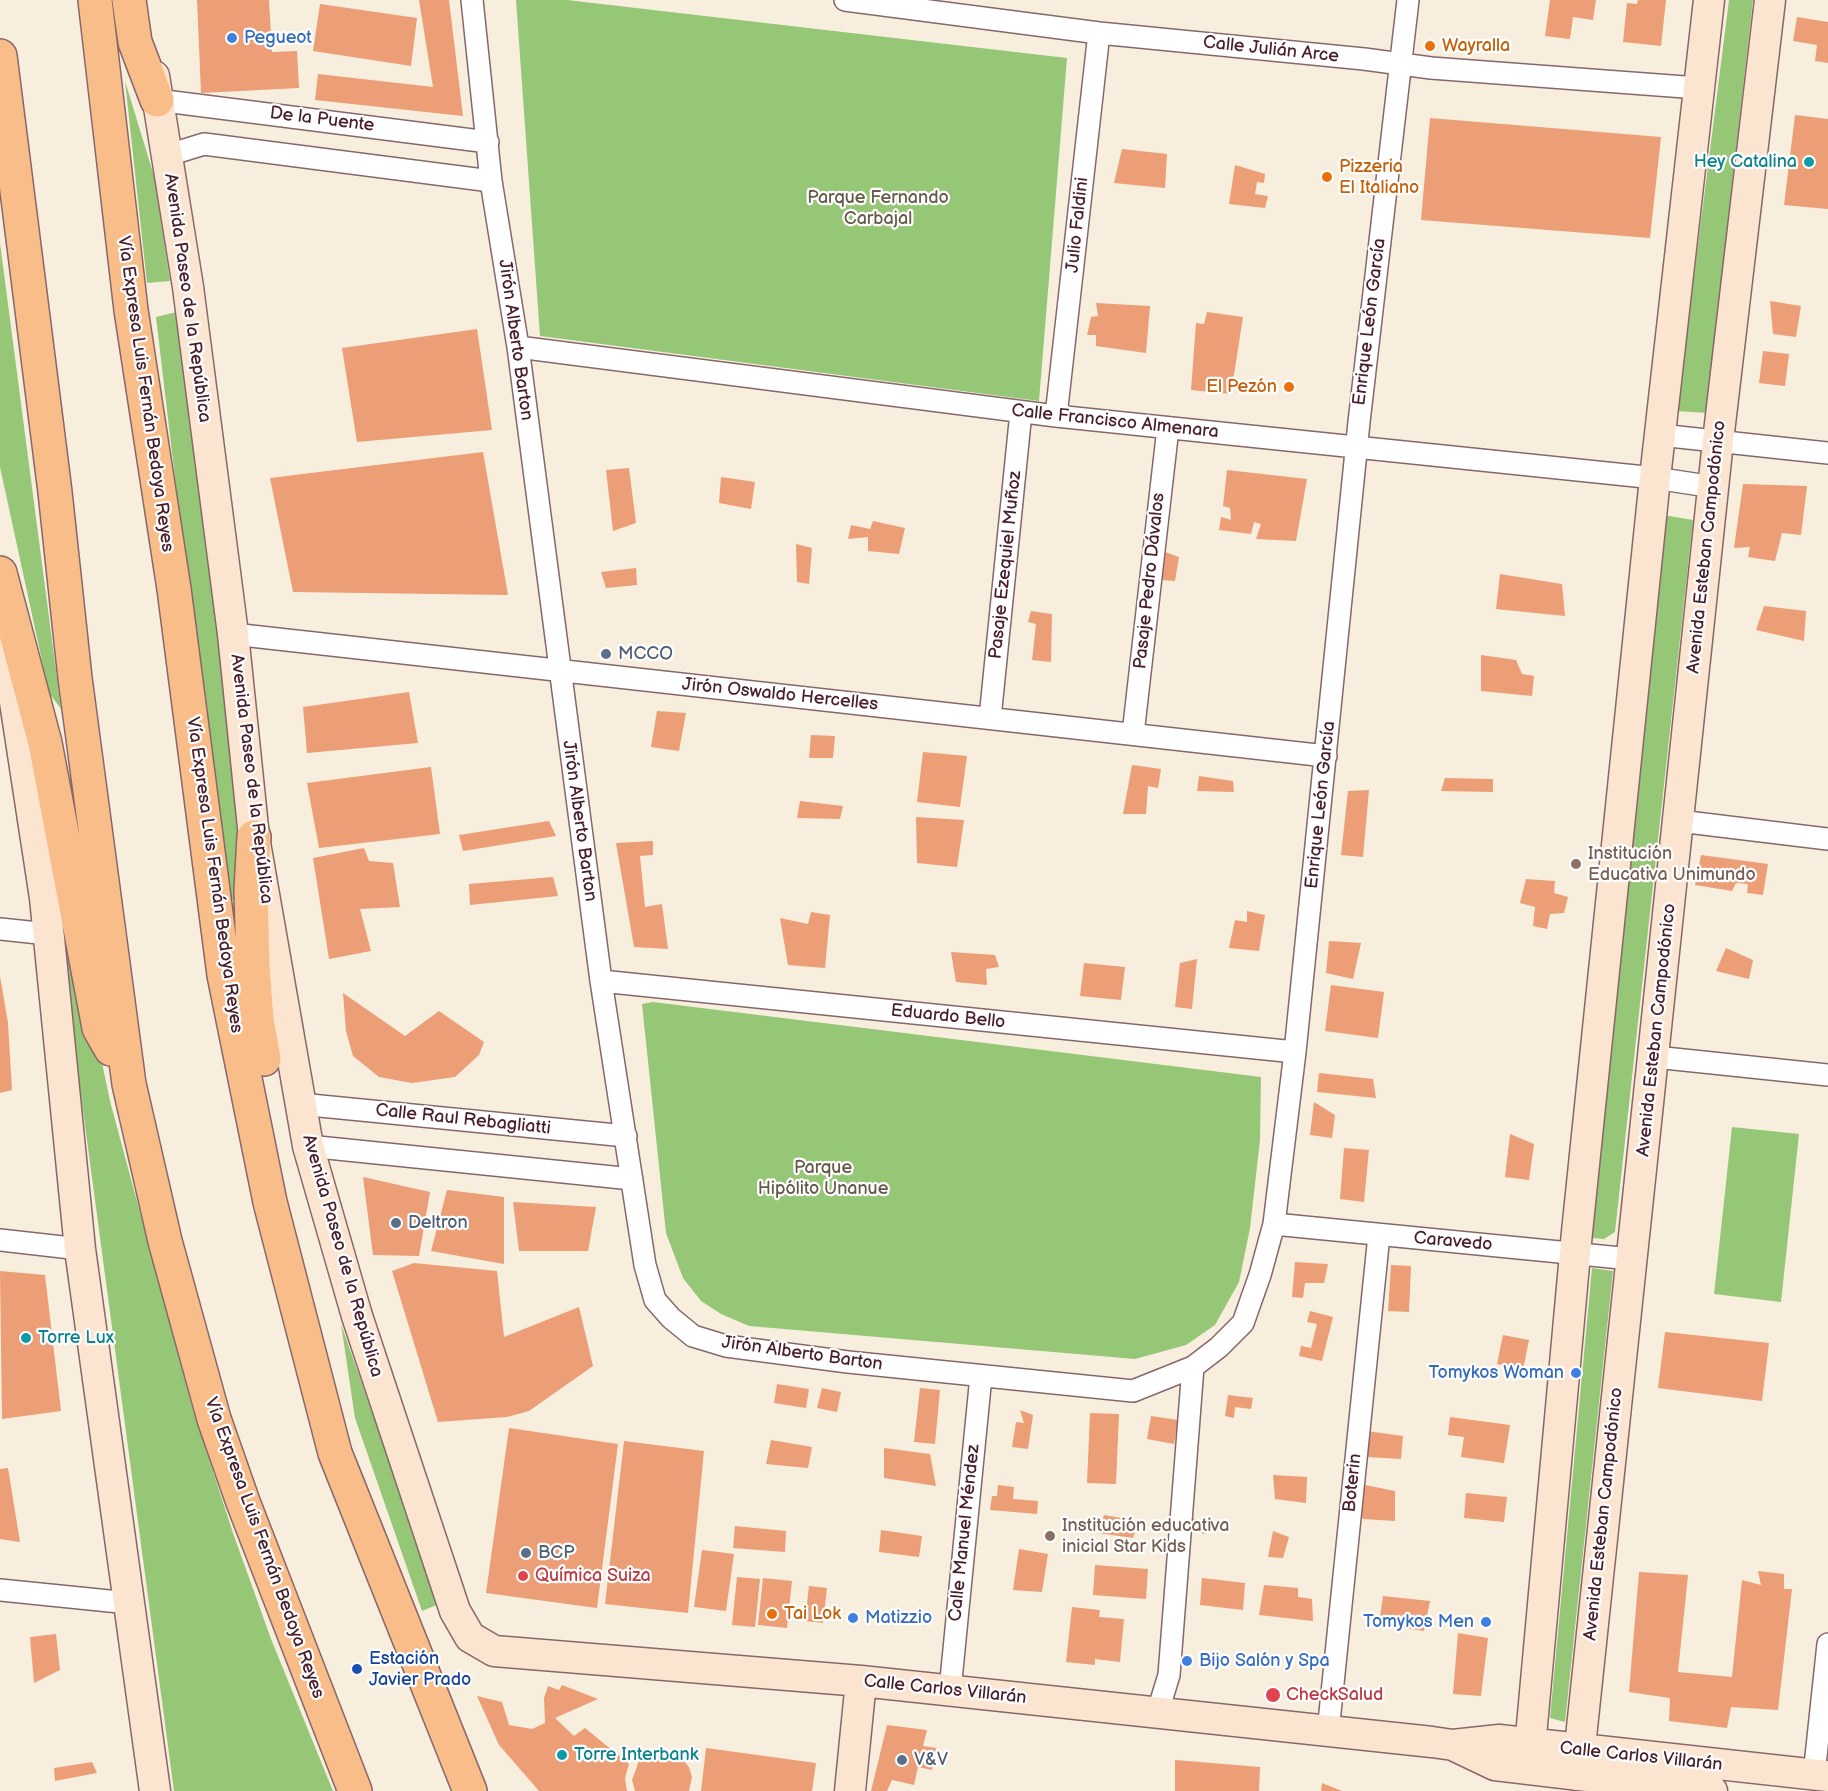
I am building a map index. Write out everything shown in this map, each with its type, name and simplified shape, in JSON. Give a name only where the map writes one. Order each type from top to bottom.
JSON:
[{"type":"highway","name":"Vía Expresa Luis Fernán Bedoya Reyes","points":[[95,0],[131,310],[174,590],[225,975],[270,1202],[335,1453],[470,1791]]},
{"type":"highway","points":[[129,0],[135,42],[157,100]]},
{"type":"highway","name":"Vía Expresa Luis Fernán Bedoya Reyes","points":[[0,56],[55,492],[75,678],[129,1084],[165,1240],[214,1419],[243,1502],[355,1791]]},
{"type":"highway","points":[[0,573],[45,743],[99,1028],[129,1084]]},
{"type":"highway","points":[[254,837],[252,936],[257,1020],[307,1285],[333,1395],[335,1453]]},
{"type":"street","name":"Avenida Paseo de la República","points":[[146,0],[157,100],[188,287],[233,634],[254,837],[308,1146],[357,1316],[455,1611]]},
{"type":"street","name":"Jirón Alberto Barton","points":[[472,0],[491,181],[518,347],[601,981],[645,1265],[655,1300],[671,1318],[693,1336],[726,1346],[981,1376]]},
{"type":"street","name":"Calle Julián Arce","points":[[846,0],[1099,33],[1400,65],[1698,88]]},
{"type":"street","name":"Enrique León García","points":[[981,1376],[1133,1391],[1193,1367],[1219,1347],[1243,1323],[1260,1275],[1274,1224],[1295,1052],[1357,447],[1408,0]]},
{"type":"street","points":[[1529,1756],[1575,1253],[1655,478],[1709,0]]},
{"type":"street","name":"Avenida Esteban Campodónico","points":[[1578,1762],[1718,441],[1770,0]]},
{"type":"street","name":"Julio Faldini","points":[[1056,416],[1099,33]]},
{"type":"street","name":"De la Puente","points":[[157,100],[488,142]]},
{"type":"street","points":[[167,162],[178,152],[204,144],[491,181]]},
{"type":"street","name":"Calle Francisco Almenara","points":[[518,347],[1021,412],[1655,478],[1714,487]]},
{"type":"street","name":"Pasaje Ezequiel Muñoz","points":[[990,718],[1021,412]]},
{"type":"street","name":"Pasaje Pedro Dávalos","points":[[1132,734],[1168,428]]},
{"type":"street","points":[[1660,435],[1828,453]]},
{"type":"street","points":[[0,606],[45,898],[80,1249],[155,1791]]},
{"type":"street","name":"Jirón Oswaldo Hercelles","points":[[233,634],[1326,756]]},
{"type":"street","points":[[1679,821],[1828,839]]},
{"type":"street","points":[[0,928],[48,934]]},
{"type":"street","name":"Eduardo Bello","points":[[601,981],[1295,1052]]},
{"type":"street","points":[[1654,1057],[1828,1075]]},
{"type":"street","name":"Calle Raul Rebagliatti","points":[[300,1104],[626,1136]]},
{"type":"street","points":[[308,1146],[632,1179]]},
{"type":"street","name":"Caravedo","points":[[1274,1224],[1631,1259]]},
{"type":"street","name":"Boterin","points":[[1328,1732],[1379,1235]]},
{"type":"street","points":[[0,1240],[80,1249]]},
{"type":"street","points":[[1158,1712],[1169,1675],[1193,1367]]},
{"type":"street","name":"Calle Manuel Méndez","points":[[950,1690],[981,1376]]},
{"type":"street","points":[[0,1590],[129,1603]]},
{"type":"street","name":"Calle Carlos Villarán","points":[[455,1611],[470,1637],[494,1651],[861,1681],[1453,1745],[1495,1765],[1529,1756],[1578,1762],[1821,1776]]},
{"type":"street","points":[[1821,1776],[1828,1644]]},
{"type":"street","points":[[850,1791],[861,1681]]},
{"type":"street","name":"Calle Carlos Villarán","points":[[1578,1762],[1712,1791]]},
{"type":"green space","name":"Parque Fernando Carbajal","points":[[516,0],[567,0],[1067,58],[1039,401],[540,336]]},
{"type":"green space","points":[[1729,0],[1753,0],[1706,413],[1677,411]]},
{"type":"green space","points":[[125,81],[154,176],[170,281],[147,283]]},
{"type":"green space","points":[[0,243],[61,709],[49,693],[0,467]]},
{"type":"green space","points":[[181,311],[243,786],[236,899],[225,901],[156,317]]},
{"type":"green space","points":[[1663,515],[1693,520],[1615,1232],[1604,1239],[1591,1238]]},
{"type":"green space","points":[[49,856],[81,963],[110,1101],[193,1410],[271,1639],[333,1791],[174,1791]]},
{"type":"green space","name":"Parque Hipólito Unanue","points":[[653,1002],[1261,1077],[1260,1140],[1250,1228],[1239,1282],[1215,1325],[1186,1345],[1135,1359],[749,1326],[721,1314],[701,1301],[683,1278],[666,1233],[642,1004]]},
{"type":"green space","points":[[1732,1127],[1799,1134],[1781,1302],[1714,1294]]},
{"type":"green space","points":[[1592,1268],[1613,1271],[1565,1722],[1550,1718]]},
{"type":"green space","points":[[341,1324],[439,1604],[422,1611],[355,1418]]},
{"type":"building","points":[[197,0],[269,0],[272,52],[297,51],[299,88],[201,93]]},
{"type":"building","points":[[419,0],[449,0],[463,116],[315,100],[318,74],[433,87]]},
{"type":"building","points":[[1550,0],[1596,0],[1593,20],[1573,17],[1570,39],[1545,36]]},
{"type":"building","points":[[1638,0],[1666,0],[1661,46],[1623,42],[1627,3],[1637,4]]},
{"type":"building","points":[[320,4],[417,18],[411,66],[313,51]]},
{"type":"building","points":[[1797,17],[1828,22],[1828,63],[1815,61],[1817,45],[1793,41]]},
{"type":"building","name":"Hey Catalina","points":[[1795,115],[1828,119],[1828,209],[1784,205]]},
{"type":"building","points":[[1430,118],[1661,137],[1650,238],[1421,220]]},
{"type":"building","points":[[1122,149],[1167,154],[1165,188],[1114,183]]},
{"type":"building","points":[[1235,165],[1265,174],[1264,183],[1257,182],[1255,194],[1268,196],[1265,208],[1229,204]]},
{"type":"building","points":[[1770,301],[1801,306],[1796,337],[1773,334]]},
{"type":"building","points":[[1096,303],[1150,306],[1146,353],[1096,346],[1096,335],[1087,335],[1091,317],[1098,316]]},
{"type":"building","points":[[1207,312],[1243,317],[1231,394],[1191,390],[1196,323],[1204,324]]},
{"type":"building","points":[[477,329],[492,430],[357,442],[342,348]]},
{"type":"building","points":[[1763,351],[1789,354],[1785,386],[1759,383]]},
{"type":"building","points":[[483,452],[508,595],[293,592],[270,478]]},
{"type":"building","points":[[629,468],[636,523],[613,531],[606,470]]},
{"type":"building","points":[[1227,470],[1307,479],[1296,541],[1256,539],[1261,524],[1254,522],[1251,534],[1219,530],[1221,517],[1231,520],[1230,508],[1223,506]]},
{"type":"building","points":[[721,477],[755,482],[751,509],[719,503]]},
{"type":"building","points":[[1743,484],[1807,486],[1801,535],[1782,533],[1775,561],[1748,557],[1750,547],[1734,548]]},
{"type":"building","points":[[873,521],[905,528],[899,554],[868,551],[868,537],[848,539],[851,525],[870,529]]},
{"type":"building","points":[[796,544],[812,548],[809,584],[797,582]]},
{"type":"building","points":[[1165,552],[1179,557],[1175,581],[1162,580]]},
{"type":"building","points":[[636,568],[637,585],[606,588],[601,572]]},
{"type":"building","points":[[1500,574],[1562,584],[1565,616],[1496,609]]},
{"type":"building","points":[[1764,606],[1806,611],[1804,641],[1756,630]]},
{"type":"building","points":[[1031,611],[1052,614],[1051,662],[1032,660],[1036,624],[1028,622]]},
{"type":"building","points":[[1481,655],[1516,660],[1522,674],[1534,676],[1532,696],[1481,691]]},
{"type":"building","points":[[409,692],[418,743],[307,753],[303,707]]},
{"type":"building","points":[[657,711],[686,713],[679,751],[651,747]]},
{"type":"building","points":[[811,735],[835,736],[833,758],[809,758]]},
{"type":"building","points":[[923,752],[967,756],[960,807],[917,802]]},
{"type":"building","points":[[1132,765],[1161,769],[1158,788],[1148,786],[1146,814],[1123,814]]},
{"type":"building","points":[[431,767],[440,834],[319,848],[307,783]]},
{"type":"building","points":[[1199,776],[1233,781],[1234,792],[1197,791]]},
{"type":"building","points":[[1445,778],[1493,779],[1493,792],[1441,791]]},
{"type":"building","points":[[1369,790],[1363,857],[1341,855],[1348,791]]},
{"type":"building","points":[[800,801],[843,806],[840,819],[797,818]]},
{"type":"building","points":[[916,817],[964,820],[957,867],[917,863]]},
{"type":"building","points":[[549,821],[556,836],[463,851],[459,835]]},
{"type":"building","points":[[653,841],[653,855],[640,856],[645,907],[662,904],[668,949],[634,947],[616,843]]},
{"type":"building","points":[[364,848],[369,861],[393,863],[400,907],[360,909],[371,951],[329,959],[313,858]]},
{"type":"building","points":[[1701,855],[1768,864],[1763,895],[1747,893],[1748,884],[1736,883],[1732,891],[1695,885]]},
{"type":"building","points":[[553,877],[558,896],[470,905],[469,884]]},
{"type":"building","points":[[1526,879],[1555,881],[1554,893],[1568,897],[1564,913],[1550,914],[1547,929],[1533,926],[1535,907],[1520,903]]},
{"type":"building","points":[[1247,911],[1265,915],[1259,951],[1229,948],[1235,920],[1247,922]]},
{"type":"building","points":[[811,912],[830,915],[825,968],[788,965],[780,918],[808,924]]},
{"type":"building","points":[[1329,941],[1361,943],[1353,979],[1326,973]]},
{"type":"building","points":[[1726,948],[1753,960],[1749,979],[1716,971]]},
{"type":"building","points":[[951,952],[995,955],[999,967],[986,969],[987,985],[956,982]]},
{"type":"building","points":[[1197,959],[1192,1009],[1175,1007],[1180,963]]},
{"type":"building","points":[[1084,963],[1125,967],[1121,1000],[1080,996]]},
{"type":"building","points":[[0,976],[8,1023],[12,1090],[0,1093]]},
{"type":"building","points":[[1331,985],[1384,992],[1378,1038],[1325,1031]]},
{"type":"building","points":[[343,993],[405,1036],[439,1011],[484,1042],[479,1055],[455,1077],[412,1083],[379,1077],[353,1056],[346,1031]]},
{"type":"building","points":[[1319,1073],[1373,1079],[1376,1098],[1317,1092]]},
{"type":"building","points":[[1314,1102],[1335,1115],[1332,1138],[1310,1135]]},
{"type":"building","points":[[1510,1134],[1534,1144],[1529,1180],[1505,1177]]},
{"type":"building","points":[[1344,1148],[1369,1150],[1364,1202],[1340,1199]]},
{"type":"building","name":"Deltron","points":[[363,1177],[430,1192],[419,1256],[373,1255]]},
{"type":"building","points":[[447,1190],[504,1197],[504,1264],[431,1251]]},
{"type":"building","points":[[513,1202],[596,1207],[588,1251],[519,1251]]},
{"type":"building","points":[[1295,1262],[1328,1264],[1324,1283],[1305,1283],[1303,1298],[1292,1297]]},
{"type":"building","points":[[414,1263],[497,1271],[504,1337],[579,1307],[593,1366],[529,1411],[507,1417],[438,1422],[392,1271]]},
{"type":"building","points":[[1391,1265],[1411,1266],[1409,1312],[1388,1311]]},
{"type":"building","name":"Torre Lux","points":[[0,1271],[45,1275],[61,1411],[2,1419]]},
{"type":"building","points":[[1310,1311],[1333,1317],[1322,1361],[1299,1356],[1301,1346],[1311,1348],[1317,1324],[1307,1322]]},
{"type":"building","points":[[1665,1332],[1769,1343],[1762,1401],[1658,1388]]},
{"type":"building","points":[[1503,1335],[1529,1340],[1523,1370],[1497,1364]]},
{"type":"building","points":[[777,1384],[809,1389],[806,1408],[774,1403]]},
{"type":"building","points":[[822,1388],[841,1392],[837,1412],[817,1408]]},
{"type":"building","points":[[920,1388],[940,1390],[935,1444],[914,1442]]},
{"type":"building","points":[[1228,1395],[1253,1398],[1251,1409],[1235,1407],[1234,1418],[1225,1416]]},
{"type":"building","points":[[1020,1410],[1033,1415],[1028,1449],[1012,1447],[1016,1422],[1024,1423]]},
{"type":"building","points":[[1090,1413],[1119,1414],[1116,1484],[1087,1483]]},
{"type":"building","points":[[1151,1416],[1178,1420],[1174,1444],[1147,1439]]},
{"type":"building","points":[[1450,1417],[1510,1425],[1504,1463],[1461,1457],[1464,1437],[1448,1435]]},
{"type":"building","points":[[509,1428],[618,1444],[597,1608],[486,1593]]},
{"type":"building","points":[[1367,1431],[1403,1436],[1401,1459],[1367,1457]]},
{"type":"building","points":[[771,1440],[812,1447],[808,1468],[766,1464]]},
{"type":"building","points":[[624,1441],[704,1451],[688,1613],[605,1604]]},
{"type":"building","points":[[884,1448],[930,1454],[936,1486],[884,1478]]},
{"type":"building","points":[[8,1468],[20,1542],[0,1539],[0,1469]]},
{"type":"building","points":[[1273,1475],[1307,1477],[1306,1503],[1275,1499]]},
{"type":"building","points":[[1360,1484],[1395,1491],[1395,1521],[1363,1519],[1357,1505]]},
{"type":"building","points":[[998,1485],[1014,1487],[1013,1499],[1038,1501],[1037,1514],[990,1510],[992,1496],[997,1496]]},
{"type":"building","points":[[1466,1493],[1507,1497],[1504,1522],[1464,1518]]},
{"type":"building","points":[[1104,1515],[1139,1521],[1133,1538],[1098,1533]]},
{"type":"building","points":[[1192,1518],[1209,1523],[1205,1534],[1189,1530]]},
{"type":"building","points":[[735,1526],[786,1531],[785,1552],[733,1548]]},
{"type":"building","points":[[881,1530],[922,1536],[919,1557],[879,1552]]},
{"type":"building","points":[[1273,1531],[1289,1537],[1283,1558],[1268,1557]]},
{"type":"building","points":[[1019,1549],[1048,1554],[1042,1592],[1013,1590]]},
{"type":"building","points":[[702,1550],[734,1554],[726,1611],[694,1607]]},
{"type":"building","points":[[1095,1565],[1148,1569],[1146,1599],[1093,1595]]},
{"type":"building","points":[[1758,1571],[1784,1574],[1784,1589],[1792,1589],[1778,1710],[1731,1707],[1727,1728],[1669,1721],[1670,1698],[1629,1692],[1639,1572],[1688,1575],[1678,1672],[1732,1677],[1742,1580],[1761,1585]]},
{"type":"building","points":[[737,1577],[760,1579],[755,1627],[732,1625]]},
{"type":"building","points":[[763,1578],[792,1581],[787,1628],[758,1625]]},
{"type":"building","points":[[1202,1578],[1245,1583],[1243,1610],[1200,1605]]},
{"type":"building","points":[[1264,1585],[1298,1588],[1298,1597],[1312,1599],[1313,1621],[1259,1615]]},
{"type":"building","points":[[809,1586],[827,1588],[823,1623],[805,1621]]},
{"type":"building","points":[[1383,1596],[1430,1601],[1424,1631],[1379,1624]]},
{"type":"building","points":[[1072,1607],[1100,1610],[1099,1617],[1124,1619],[1120,1662],[1095,1659],[1095,1665],[1066,1662]]},
{"type":"building","points":[[1458,1633],[1488,1638],[1481,1696],[1453,1694]]},
{"type":"building","points":[[56,1634],[60,1670],[34,1683],[30,1637]]},
{"type":"building","name":"Torre Interbank","points":[[562,1685],[598,1699],[555,1718],[574,1736],[585,1728],[629,1764],[625,1778],[627,1791],[539,1791],[499,1745],[477,1696],[502,1702],[509,1725],[532,1729],[545,1723],[544,1698],[548,1686],[559,1690]]},
{"type":"building","points":[[887,1725],[927,1730],[923,1746],[936,1748],[932,1770],[918,1767],[914,1785],[892,1780],[887,1791],[871,1791]]},
{"type":"building","points":[[706,1748],[816,1763],[812,1791],[701,1791]]},
{"type":"building","points":[[666,1750],[676,1753],[689,1767],[692,1777],[689,1791],[635,1791],[632,1780],[639,1761],[656,1751]]},
{"type":"building","points":[[1175,1760],[1260,1767],[1259,1791],[1175,1791]]},
{"type":"building","points":[[92,1762],[97,1773],[55,1781],[54,1768]]},
{"type":"building","points":[[1322,1783],[1342,1791],[1321,1791]]},
{"type":"place","name":"Pegueot","points":[[232,38]]},
{"type":"place","name":"Wayralla","points":[[1430,46]]},
{"type":"place","name":"Hey Catalina","points":[[1809,162]]},
{"type":"place","name":"Pizzeria El Italiano","points":[[1327,177]]},
{"type":"place","name":"El Pezón","points":[[1289,387]]},
{"type":"place","name":"MCCO","points":[[606,654]]},
{"type":"place","name":"Institución Educativa Unimundo","points":[[1576,864]]},
{"type":"place","name":"Deltron","points":[[396,1223]]},
{"type":"place","name":"Torre Lux","points":[[26,1338]]},
{"type":"place","name":"Tomykos Woman","points":[[1576,1373]]},
{"type":"place","name":"Institución educativa inicial Star Kids","points":[[1050,1536]]},
{"type":"place","name":"BCP","points":[[526,1553]]},
{"type":"place","name":"Química Suiza","points":[[523,1576]]},
{"type":"place","name":"Tai Lok","points":[[772,1614]]},
{"type":"place","name":"Matizzio","points":[[853,1618]]},
{"type":"place","name":"Tomykos Men","points":[[1486,1622]]},
{"type":"place","name":"Bijo Salón y Spa","points":[[1187,1661]]},
{"type":"place","name":"Estación Javier Prado","points":[[357,1669]]},
{"type":"place","name":"CheckSalud","points":[[1273,1695]]},
{"type":"place","name":"Torre Interbank","points":[[562,1755]]},
{"type":"place","name":"V&V","points":[[902,1760]]}]
